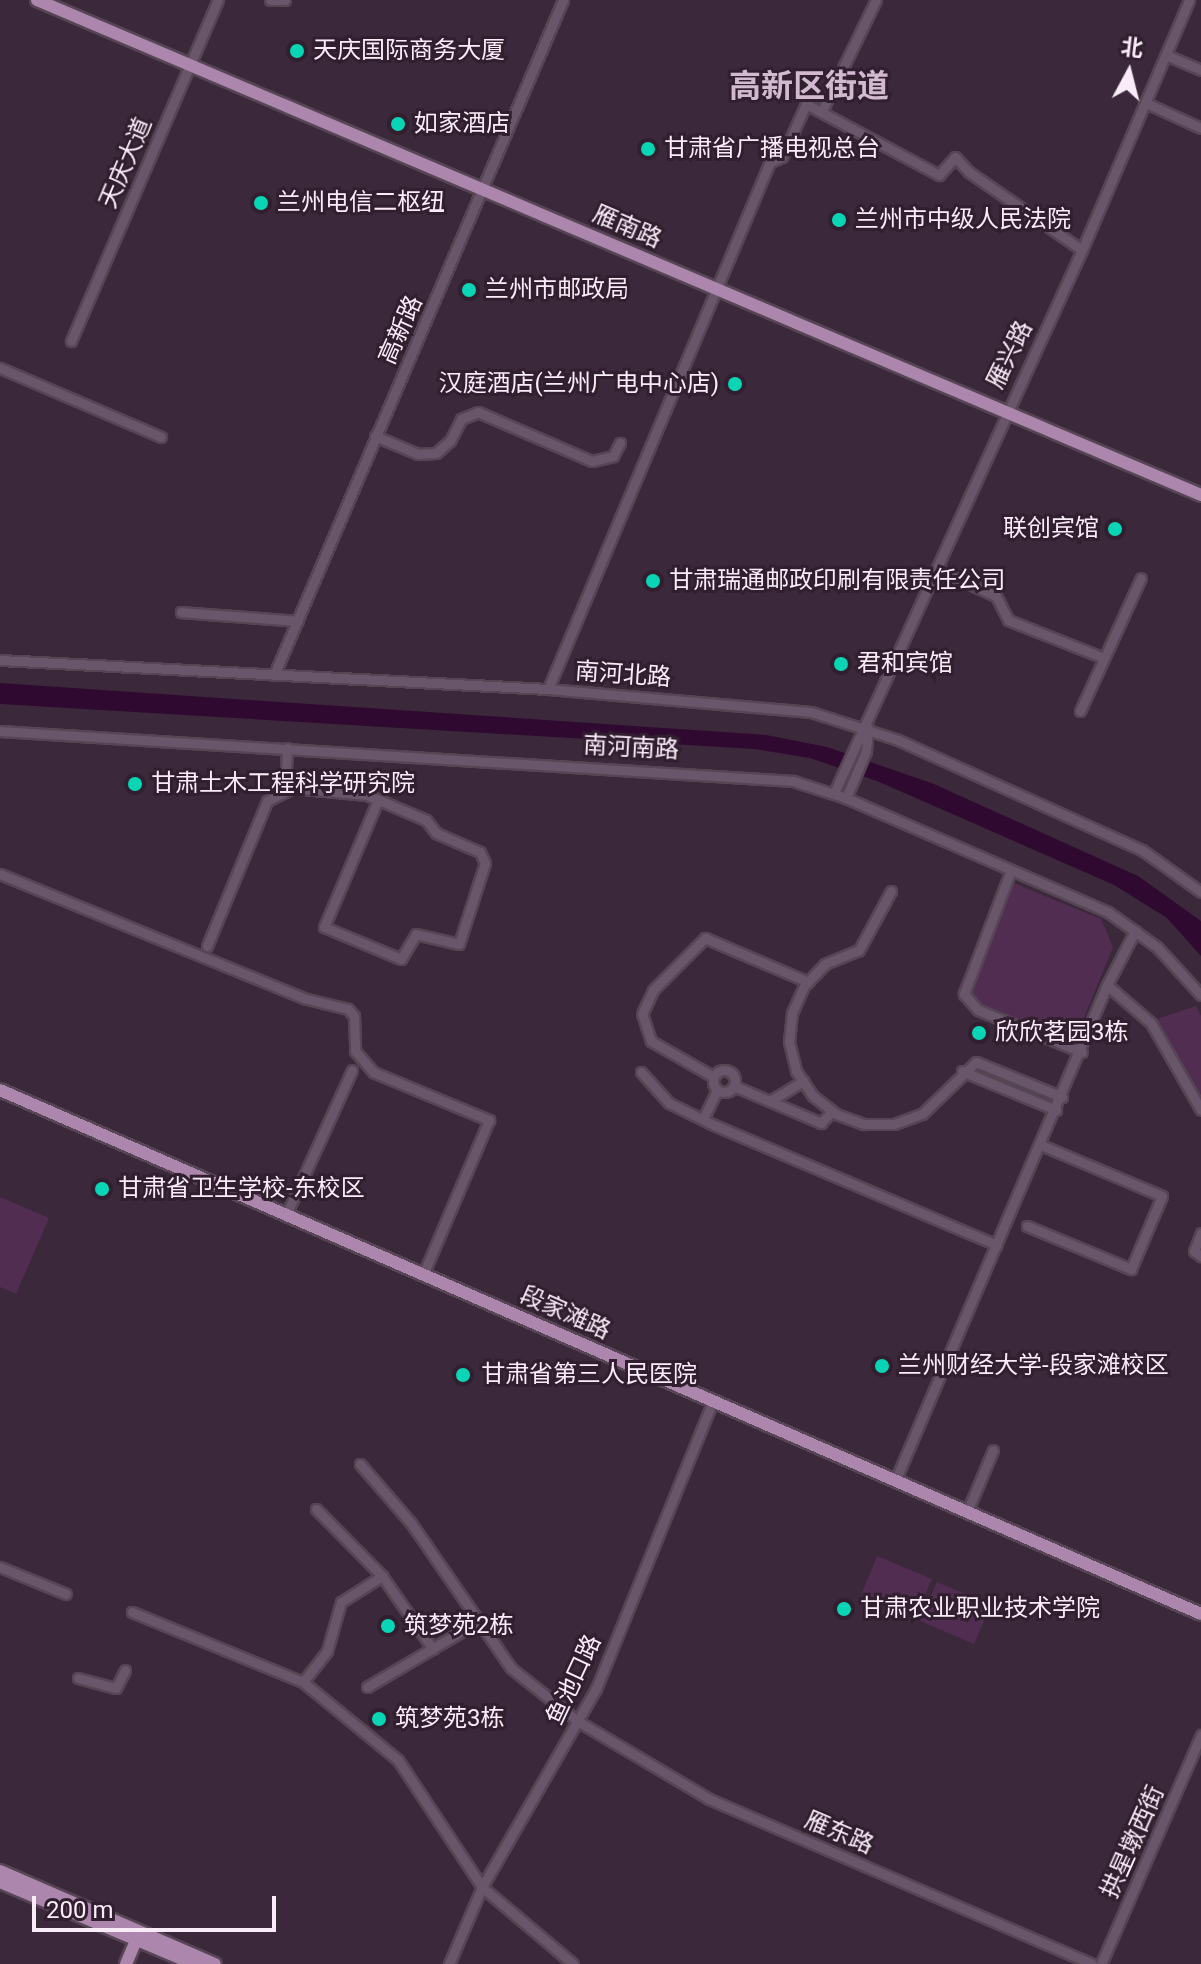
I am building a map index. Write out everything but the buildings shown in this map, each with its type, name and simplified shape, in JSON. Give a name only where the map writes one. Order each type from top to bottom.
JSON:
[{"type":"main road","name":"雁南路","points":[[37,0],[1201,495]]},
{"type":"main road","name":"段家滩路","points":[[0,1090],[1201,1614]]},
{"type":"main road","points":[[0,1871],[194,1964]]},
{"type":"main road","points":[[0,1882],[215,1964]]},
{"type":"main road","points":[[126,1964],[138,1936]]},
{"type":"street","name":"天庆大道","points":[[71,341],[218,0]]},
{"type":"street","points":[[270,0],[285,0]]},
{"type":"street","name":"高新路","points":[[274,675],[563,0]]},
{"type":"street","points":[[822,111],[876,0]]},
{"type":"street","name":"雁兴路","points":[[868,728],[1005,412],[1082,250],[1189,0]]},
{"type":"street","points":[[1166,55],[1201,70]]},
{"type":"street","points":[[1146,103],[1201,128]]},
{"type":"street","points":[[548,689],[770,162],[782,157],[806,104],[868,141],[939,175],[955,157],[969,172],[1082,250]]},
{"type":"street","points":[[0,368],[161,437]]},
{"type":"street","points":[[375,436],[418,454],[436,453],[450,441],[461,419],[478,412],[592,461],[613,456],[620,443]]},
{"type":"street","points":[[937,569],[996,596],[1008,620],[1104,658]]},
{"type":"street","points":[[1080,711],[1141,578]]},
{"type":"street","points":[[181,612],[298,621]]},
{"type":"street","name":"南河北路","points":[[0,660],[548,689],[770,705],[868,728],[1142,850],[1201,892]]},
{"type":"street","points":[[834,793],[854,747],[868,728]]},
{"type":"street","points":[[846,798],[866,751],[868,728]]},
{"type":"street","name":"南河南路","points":[[0,731],[750,776],[834,793],[1108,912],[1157,947],[1201,995]]},
{"type":"street","points":[[285,792],[287,748]]},
{"type":"street","points":[[207,946],[267,801],[293,788],[378,800],[426,820],[436,833],[483,855],[484,867],[459,944],[416,934],[401,959],[324,927],[378,800]]},
{"type":"street","points":[[1011,870],[964,994],[978,1010],[1082,1052]]},
{"type":"street","points":[[0,874],[307,999],[348,1009],[354,1016],[355,1051],[373,1072],[489,1120],[423,1275]]},
{"type":"street","points":[[891,891],[859,950],[825,964],[808,982],[792,1013],[789,1042],[803,1081],[832,1111],[864,1124],[894,1124],[934,1105],[962,1071],[976,1062],[1062,1097]]},
{"type":"street","points":[[895,1481],[1082,1052],[1107,985],[1135,931]]},
{"type":"street","points":[[703,1119],[717,1090],[714,1077],[651,1041],[642,1014],[653,990],[705,938],[808,982]]},
{"type":"street","points":[[1107,985],[1151,1023],[1201,1110]]},
{"type":"street","points":[[286,1215],[352,1070]]},
{"type":"street","points":[[714,1077],[729,1071],[734,1086],[821,1123],[832,1111]]},
{"type":"street","points":[[962,1071],[1056,1110]]},
{"type":"street","points":[[641,1072],[669,1103],[997,1245]]},
{"type":"street","points":[[770,1101],[803,1081]]},
{"type":"street","points":[[717,1090],[726,1092],[734,1086]]},
{"type":"street","points":[[1027,1226],[1131,1269],[1162,1196],[1041,1145]]},
{"type":"street","points":[[1201,1233],[1194,1251],[1201,1256]]},
{"type":"street","name":"鱼池口路","points":[[449,1964],[482,1887],[579,1722],[713,1401]]},
{"type":"street","points":[[967,1512],[993,1450]]},
{"type":"street","points":[[360,1464],[411,1523],[511,1668],[579,1722]]},
{"type":"street","points":[[316,1509],[382,1576],[433,1649]]},
{"type":"street","points":[[0,1567],[66,1594]]},
{"type":"street","points":[[303,1682],[327,1651],[341,1602],[382,1576]]},
{"type":"street","points":[[132,1612],[303,1682],[398,1760],[482,1887],[573,1964]]},
{"type":"street","points":[[367,1687],[478,1622]]},
{"type":"street","points":[[78,1678],[116,1688],[125,1670]]},
{"type":"street","name":"雁东路","points":[[579,1722],[709,1799],[1092,1964]]},
{"type":"street","name":"拱星墩西街","points":[[1101,1964],[1201,1735]]},
{"type":"shaded area","points":[[0,683],[766,735],[827,747],[934,784],[1138,876],[1201,921],[1201,956],[1167,918],[1114,885],[877,781],[810,758],[754,749],[0,704]]},
{"type":"shaded area","points":[[1004,879],[1101,919],[1113,947],[1074,1042],[956,994]]},
{"type":"shaded area","points":[[1196,1006],[1201,1016],[1201,1100],[1157,1019]]},
{"type":"shaded area","points":[[0,1197],[49,1218],[16,1294],[0,1287]]},
{"type":"shaded area","points":[[877,1556],[932,1579],[915,1618],[861,1595]]},
{"type":"shaded area","points":[[937,1582],[991,1605],[974,1644],[920,1621]]},
{"type":"place","name":"天庆国际商务大厦","points":[[297,51]]},
{"type":"place","name":"如家酒店","points":[[398,124]]},
{"type":"place","name":"甘肃省广播电视总台","points":[[648,149]]},
{"type":"place","name":"兰州电信二枢纽","points":[[261,203]]},
{"type":"place","name":"兰州市中级人民法院","points":[[839,220]]},
{"type":"place","name":"兰州市邮政局","points":[[469,290]]},
{"type":"place","name":"汉庭酒店(兰州广电中心店)","points":[[735,384]]},
{"type":"place","name":"联创宾馆","points":[[1115,529]]},
{"type":"place","name":"甘肃瑞通邮政印刷有限责任公司","points":[[653,581]]},
{"type":"place","name":"君和宾馆","points":[[841,664]]},
{"type":"place","name":"甘肃土木工程科学研究院","points":[[135,784]]},
{"type":"place","name":"欣欣茗园3栋","points":[[979,1033]]},
{"type":"place","name":"甘肃省卫生学校-东校区","points":[[102,1189]]},
{"type":"place","name":"兰州财经大学-段家滩校区","points":[[882,1366]]},
{"type":"place","name":"甘肃省第三人民医院","points":[[463,1375]]},
{"type":"place","name":"甘肃农业职业技术学院","points":[[844,1609]]},
{"type":"place","name":"筑梦苑2栋","points":[[388,1626]]},
{"type":"place","name":"筑梦苑3栋","points":[[379,1719]]},
{"type":"district","name":"高新区街道","points":[[809,86]]}]
